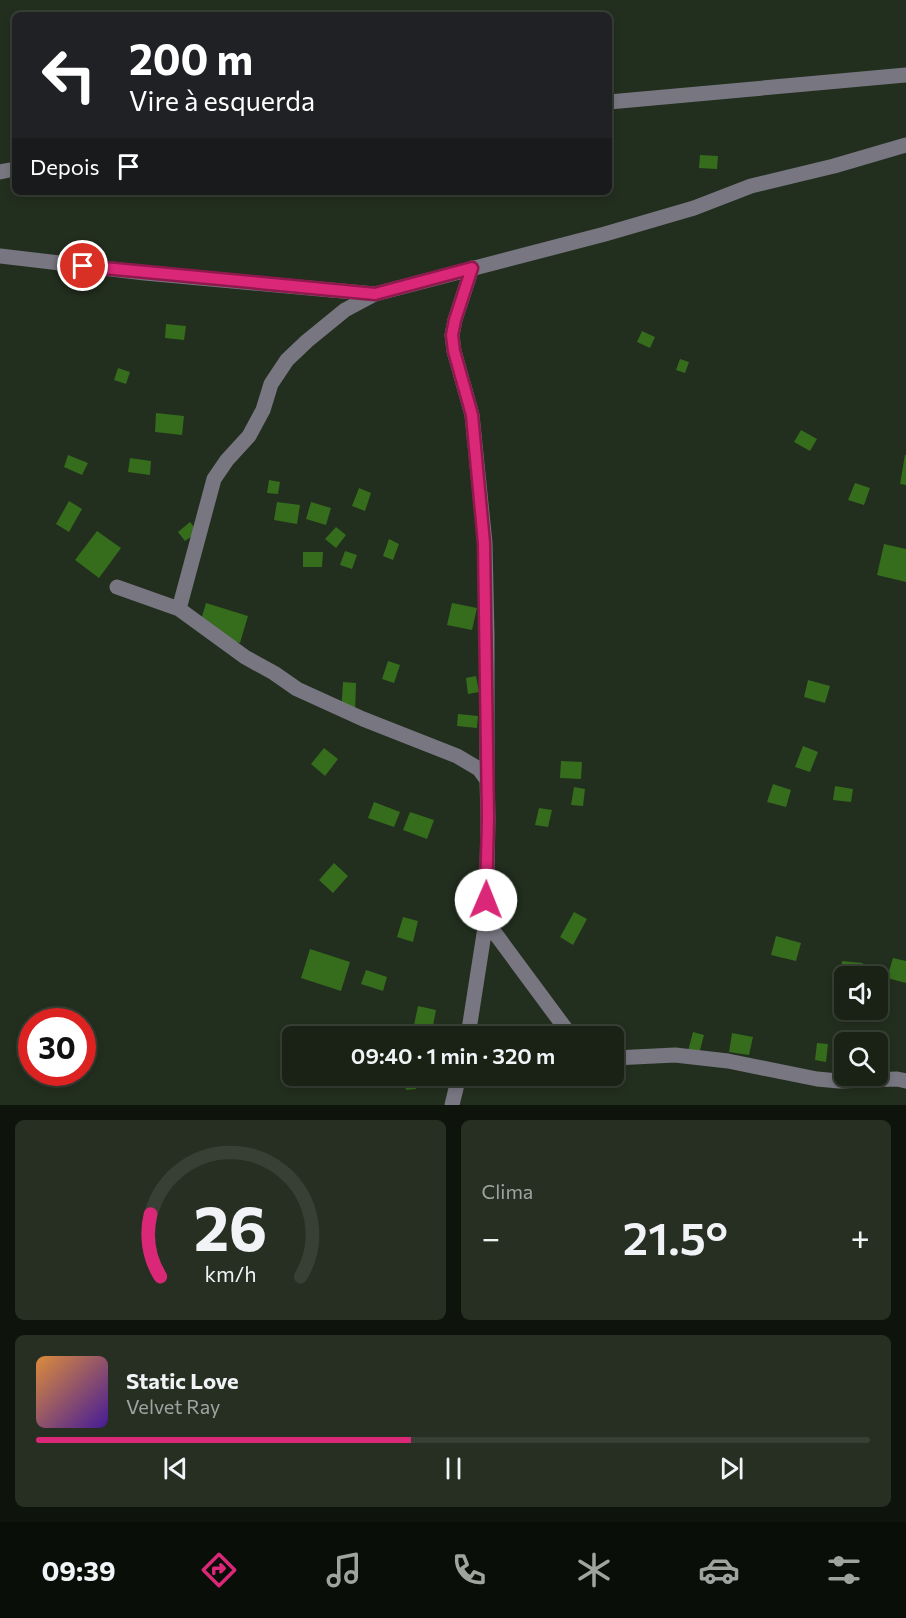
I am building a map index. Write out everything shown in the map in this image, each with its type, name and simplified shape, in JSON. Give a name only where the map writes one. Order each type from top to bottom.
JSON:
[{"type":"street","points":[[612,102],[906,75]]},
{"type":"street","points":[[179,609],[214,479],[227,459],[249,436],[263,410],[271,384],[287,360],[307,340],[345,310],[375,294],[605,234],[694,208],[751,186],[834,166],[906,145]]},
{"type":"street","points":[[0,256],[145,273],[375,294]]},
{"type":"street","points":[[470,1026],[486,921],[487,636],[484,543],[472,415],[458,369],[452,335],[472,268]]},
{"type":"street","points":[[117,587],[179,609],[245,657],[297,689],[363,719],[457,756],[479,769],[487,780]]},
{"type":"street","points":[[486,921],[564,1026]]},
{"type":"street","points":[[624,1058],[675,1055],[728,1061],[817,1079],[906,1081]]},
{"type":"street","points":[[452,1105],[457,1086]]},
{"type":"building","points":[[700,155],[718,156],[717,169],[699,168]]},
{"type":"building","points":[[166,324],[186,326],[184,340],[165,338]]},
{"type":"building","points":[[642,331],[655,337],[650,348],[637,342]]},
{"type":"building","points":[[680,359],[689,362],[685,373],[676,370]]},
{"type":"building","points":[[118,368],[130,372],[126,384],[114,380]]},
{"type":"building","points":[[156,413],[184,416],[182,435],[155,432]]},
{"type":"building","points":[[801,430],[817,439],[810,451],[794,442]]},
{"type":"building","points":[[68,455],[88,463],[82,475],[64,467]]},
{"type":"building","points":[[906,455],[906,485],[900,484]]},
{"type":"building","points":[[130,458],[151,461],[150,475],[128,472]]},
{"type":"building","points":[[269,480],[280,482],[278,494],[267,493]]},
{"type":"building","points":[[855,483],[870,488],[864,505],[848,500]]},
{"type":"building","points":[[359,488],[371,493],[365,511],[352,506]]},
{"type":"building","points":[[69,501],[82,509],[69,532],[56,524]]},
{"type":"building","points":[[277,502],[300,505],[297,524],[274,520]]},
{"type":"building","points":[[311,502],[331,508],[326,525],[306,519]]},
{"type":"building","points":[[190,522],[198,532],[185,541],[178,532]]},
{"type":"building","points":[[336,527],[346,535],[336,548],[325,539]]},
{"type":"building","points":[[97,531],[121,548],[99,578],[75,560]]},
{"type":"building","points":[[389,539],[399,544],[393,560],[383,556]]},
{"type":"building","points":[[884,544],[906,549],[906,582],[877,575]]},
{"type":"building","points":[[345,551],[357,555],[352,569],[340,565]]},
{"type":"building","points":[[303,552],[323,552],[322,567],[303,567]]},
{"type":"building","points":[[206,603],[248,616],[240,643],[198,630]]},
{"type":"building","points":[[452,603],[477,608],[472,630],[447,625]]},
{"type":"building","points":[[388,661],[400,665],[394,683],[382,679]]},
{"type":"building","points":[[476,676],[479,692],[468,694],[466,678]]},
{"type":"building","points":[[808,680],[830,686],[825,703],[804,697]]},
{"type":"building","points":[[343,682],[356,683],[355,714],[341,714]]},
{"type":"building","points":[[458,714],[478,716],[477,728],[457,726]]},
{"type":"building","points":[[803,746],[818,752],[810,772],[795,767]]},
{"type":"building","points":[[324,748],[338,759],[325,776],[311,764]]},
{"type":"building","points":[[561,761],[582,762],[581,779],[560,778]]},
{"type":"building","points":[[773,784],[791,790],[786,807],[767,802]]},
{"type":"building","points":[[835,786],[853,789],[851,802],[833,800]]},
{"type":"building","points":[[574,787],[585,789],[583,806],[571,805]]},
{"type":"building","points":[[374,802],[400,812],[394,827],[368,818]]},
{"type":"building","points":[[539,808],[552,810],[548,827],[535,825]]},
{"type":"building","points":[[410,812],[434,820],[427,839],[403,830]]},
{"type":"building","points":[[334,863],[348,876],[333,893],[319,880]]},
{"type":"building","points":[[574,912],[587,919],[573,945],[560,937]]},
{"type":"building","points":[[403,917],[418,921],[413,942],[397,937]]},
{"type":"building","points":[[776,936],[801,943],[796,961],[771,955]]},
{"type":"building","points":[[310,949],[350,962],[341,991],[301,978]]},
{"type":"building","points":[[893,958],[906,961],[906,983],[888,978]]},
{"type":"building","points":[[842,961],[863,963],[863,966],[842,966]]},
{"type":"building","points":[[366,970],[387,977],[383,991],[361,984]]},
{"type":"building","points":[[418,1006],[436,1010],[433,1026],[414,1026]]},
{"type":"building","points":[[693,1032],[704,1035],[699,1054],[688,1051]]},
{"type":"building","points":[[732,1033],[753,1037],[749,1055],[729,1052]]},
{"type":"building","points":[[817,1043],[828,1044],[826,1062],[815,1060]]},
{"type":"building","points":[[405,1086],[415,1086],[416,1089],[406,1090]]},
{"type":"route","points":[[83,266],[375,294],[472,268],[452,335],[460,378],[472,415],[484,543],[487,636],[486,900]]}]
